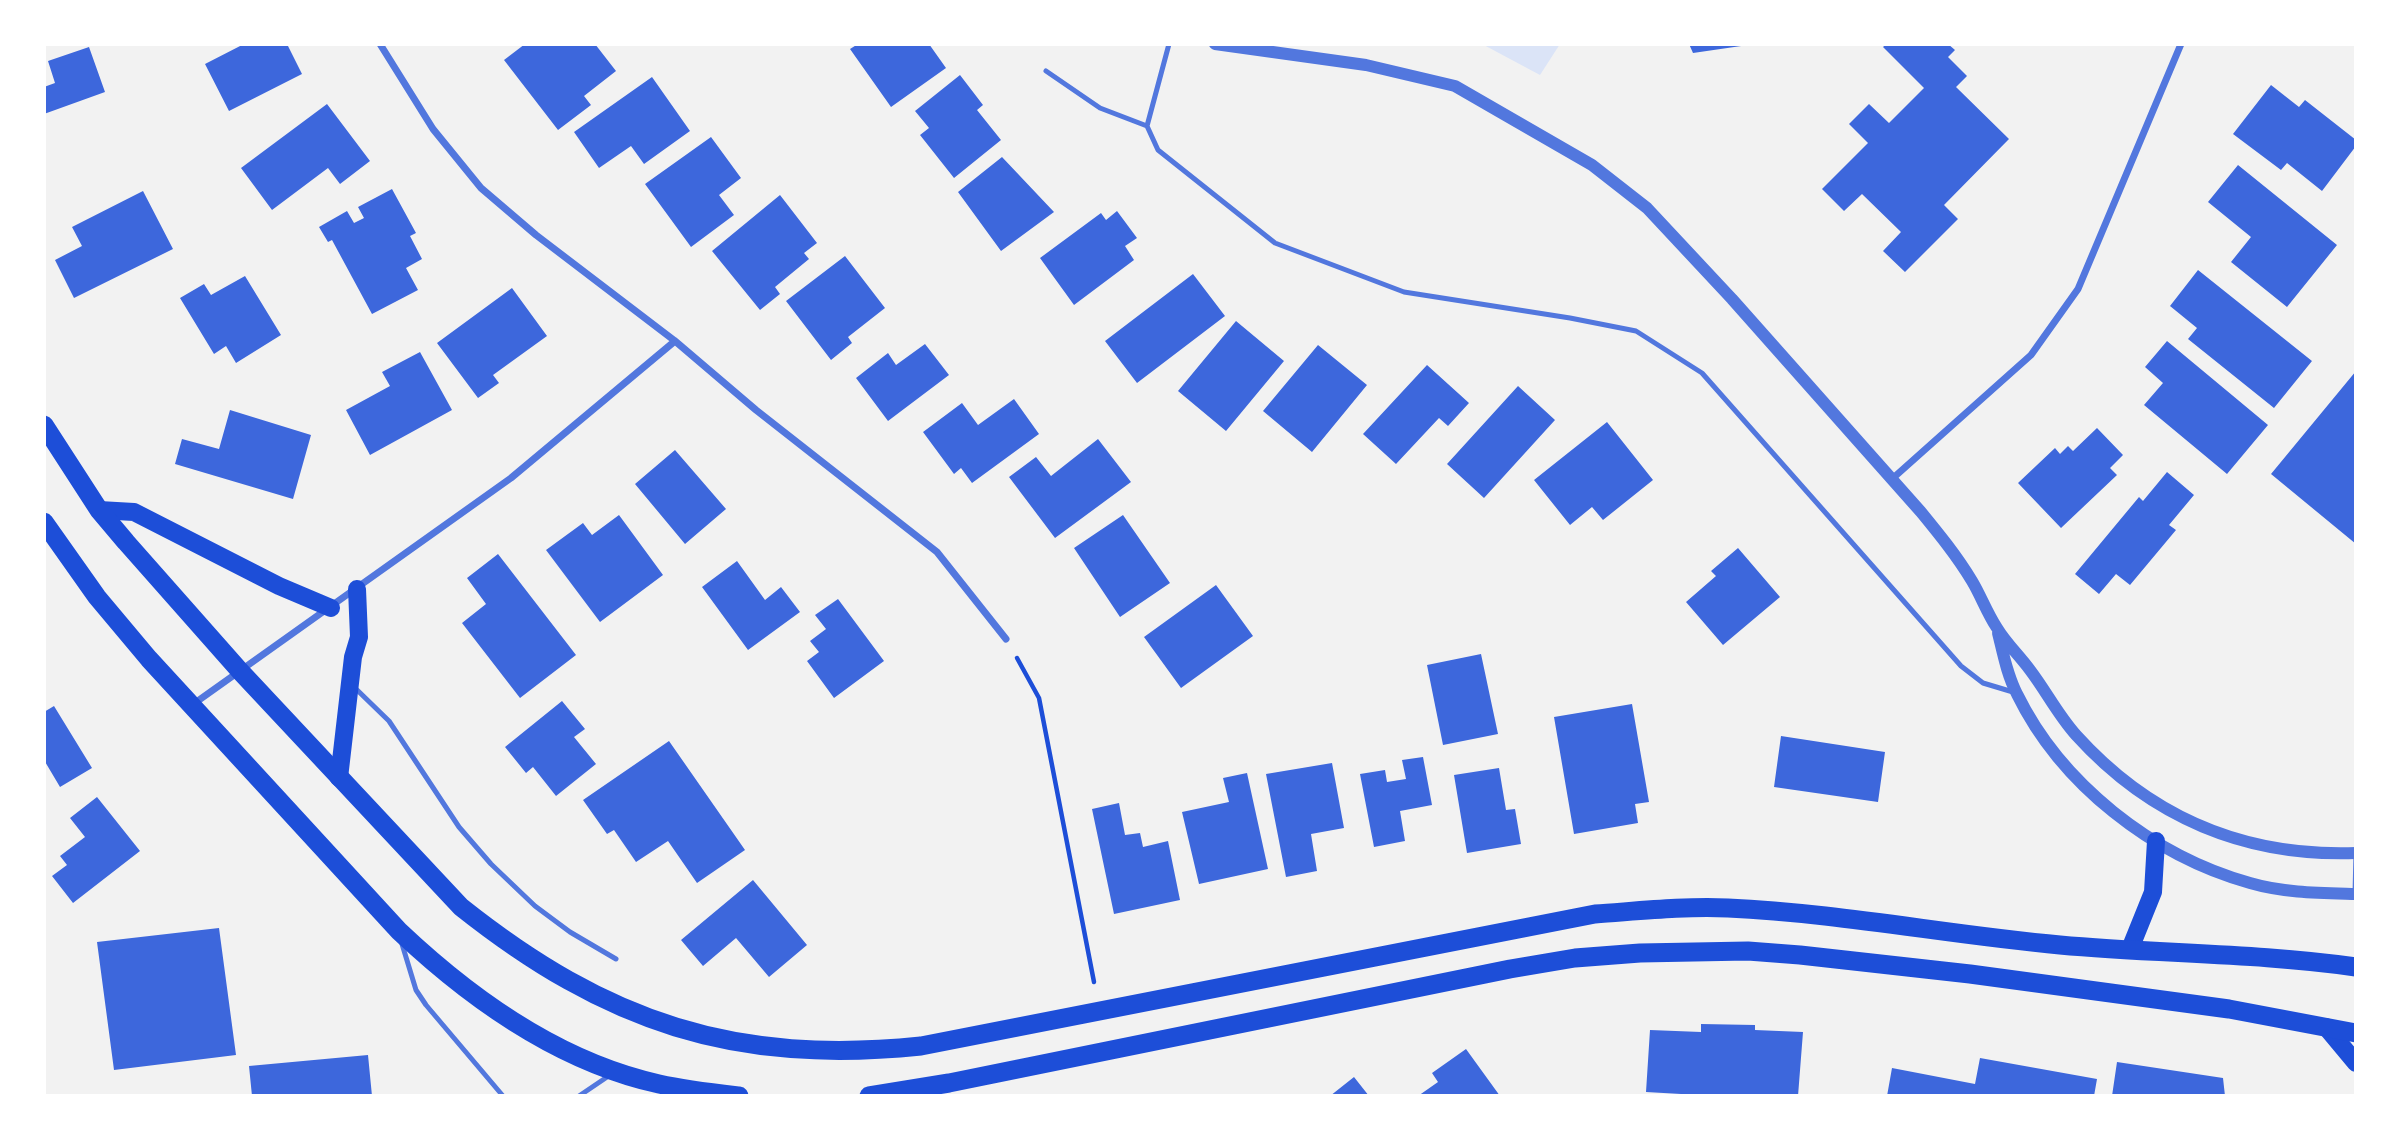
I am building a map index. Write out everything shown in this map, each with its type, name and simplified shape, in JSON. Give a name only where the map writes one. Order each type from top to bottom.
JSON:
[{"type":"highway","points":[[44,425],[99,510],[240,671],[461,907],[535,962],[573,985],[659,1023],[699,1034],[759,1046],[870,1051],[921,1046],[1544,923],[1595,914],[1658,909],[1781,911],[2021,941],[2306,960],[2356,967]]},
{"type":"highway","points":[[44,522],[97,597],[191,706],[399,932],[441,971],[521,1027],[572,1053],[658,1084],[739,1096]]},
{"type":"highway","points":[[869,1096],[949,1083],[1510,970],[1575,958],[1640,953],[1748,951],[1800,954],[2215,1007],[2356,1032]]},
{"type":"main road","points":[[99,510],[134,513],[278,586],[331,608]]},
{"type":"main road","points":[[338,778],[350,682],[359,637],[357,589]]},
{"type":"main road","points":[[2130,949],[2153,892],[2156,841]]},
{"type":"main road","points":[[2326,1027],[2356,1063]]},
{"type":"street","points":[[380,44],[433,129],[481,188],[536,235],[675,341],[756,410],[937,552],[1006,639]]},
{"type":"street","points":[[1215,44],[1366,65],[1455,86],[1592,166],[1647,208],[1892,479],[1945,541],[1972,581],[1997,629],[2031,671],[2076,735],[2119,774],[2164,808],[2230,838],[2293,852],[2356,853]]},
{"type":"street","points":[[1892,479],[2031,355],[2071,300],[2182,44]]},
{"type":"street","points":[[191,706],[511,478],[675,341]]},
{"type":"street","points":[[1997,629],[2009,677],[2036,728],[2066,767],[2108,808],[2185,857],[2250,883],[2281,889],[2356,894]]},
{"type":"lane","points":[[1169,44],[1147,126],[1158,150],[1275,243],[1404,292],[1636,331],[1702,373],[1961,666],[1983,683],[2016,693]]},
{"type":"lane","points":[[1046,71],[1100,108],[1147,126]]},
{"type":"lane","points":[[350,682],[389,721],[459,827],[491,864],[535,906],[570,932],[616,959]]},
{"type":"lane","points":[[2356,853],[2356,894]]},
{"type":"lane","points":[[399,932],[416,990],[503,1096]]},
{"type":"lane","points":[[579,1096],[616,1071]]},
{"type":"path","points":[[1006,639],[1039,698],[1094,982]]},
{"type":"shaded area","points":[[1482,44],[1560,44],[1540,75]]},
{"type":"building","points":[[244,44],[287,44],[302,74],[229,111],[205,64]]},
{"type":"building","points":[[525,44],[595,44],[616,71],[584,96],[591,105],[558,130],[504,60]]},
{"type":"building","points":[[858,44],[929,44],[946,68],[891,107],[850,49]]},
{"type":"building","points":[[1689,44],[1748,44],[1748,45],[1693,53]]},
{"type":"building","points":[[1886,44],[1948,44],[1955,50],[1948,57],[1967,76],[1956,87],[2009,139],[1944,205],[1958,219],[1905,272],[1883,251],[1901,232],[1862,194],[1844,211],[1822,189],[1868,143],[1849,124],[1869,104],[1889,123],[1924,88],[1883,47]]},
{"type":"building","points":[[89,47],[105,92],[44,114],[44,87],[55,83],[48,61]]},
{"type":"building","points":[[960,75],[983,105],[977,110],[1001,140],[954,178],[920,135],[929,128],[915,111]]},
{"type":"building","points":[[652,77],[690,131],[644,164],[631,146],[599,168],[574,132]]},
{"type":"building","points":[[2271,85],[2299,107],[2305,100],[2356,140],[2356,146],[2322,191],[2287,163],[2281,170],[2233,134]]},
{"type":"building","points":[[327,104],[370,161],[340,184],[328,168],[272,210],[241,168]]},
{"type":"building","points":[[711,137],[741,178],[719,195],[734,215],[691,247],[645,184]]},
{"type":"building","points":[[1002,157],[1054,212],[1001,251],[958,192]]},
{"type":"building","points":[[2238,165],[2337,245],[2287,307],[2231,262],[2251,237],[2208,202]]},
{"type":"building","points":[[392,189],[416,233],[410,236],[422,259],[406,268],[418,290],[372,314],[332,240],[328,242],[319,227],[347,211],[354,223],[364,218],[358,207]]},
{"type":"building","points":[[143,191],[173,249],[74,298],[55,260],[82,246],[72,227]]},
{"type":"building","points":[[780,195],[817,243],[804,253],[809,259],[775,287],[780,294],[760,310],[712,251]]},
{"type":"building","points":[[1117,211],[1137,238],[1125,246],[1134,260],[1074,305],[1040,258],[1101,213],[1106,220]]},
{"type":"building","points":[[845,256],[885,308],[848,337],[852,343],[831,360],[786,301]]},
{"type":"building","points":[[2198,270],[2312,361],[2274,408],[2188,339],[2197,328],[2170,306]]},
{"type":"building","points":[[1193,274],[1225,316],[1137,383],[1105,341]]},
{"type":"building","points":[[245,276],[281,335],[236,363],[226,346],[214,354],[180,298],[204,284],[211,295]]},
{"type":"building","points":[[512,288],[547,336],[493,375],[499,383],[478,398],[437,343]]},
{"type":"building","points":[[1236,321],[1284,361],[1226,431],[1178,391]]},
{"type":"building","points":[[2167,341],[2268,425],[2227,474],[2144,405],[2163,383],[2145,367]]},
{"type":"building","points":[[925,344],[949,375],[888,421],[856,378],[888,353],[896,365]]},
{"type":"building","points":[[1318,345],[1367,385],[1312,452],[1263,411]]},
{"type":"building","points":[[420,352],[452,410],[370,455],[346,410],[390,386],[382,372]]},
{"type":"building","points":[[1427,365],[1469,403],[1448,426],[1439,418],[1396,464],[1363,434]]},
{"type":"building","points":[[2356,371],[2356,544],[2271,474]]},
{"type":"building","points":[[1518,386],[1555,420],[1484,498],[1447,464]]},
{"type":"building","points":[[1014,399],[1039,434],[972,483],[961,468],[954,474],[923,432],[962,403],[978,425]]},
{"type":"building","points":[[230,410],[311,435],[293,499],[175,464],[182,439],[219,449]]},
{"type":"building","points":[[1607,422],[1653,480],[1603,520],[1592,507],[1570,525],[1534,480]]},
{"type":"building","points":[[2097,428],[2123,455],[2110,468],[2117,475],[2061,528],[2018,483],[2055,448],[2060,454],[2068,446],[2073,451]]},
{"type":"building","points":[[1098,439],[1131,482],[1055,538],[1009,477],[1036,457],[1051,476]]},
{"type":"building","points":[[675,450],[726,509],[685,544],[635,484]]},
{"type":"building","points":[[2167,472],[2194,495],[2169,525],[2176,530],[2130,585],[2116,574],[2099,594],[2075,574],[2139,497],[2143,501]]},
{"type":"building","points":[[619,515],[663,575],[600,622],[546,550],[583,523],[592,535]]},
{"type":"building","points":[[1123,515],[1170,583],[1120,617],[1074,548]]},
{"type":"building","points":[[1738,548],[1780,597],[1723,645],[1686,602],[1716,576],[1711,571]]},
{"type":"building","points":[[498,554],[576,655],[520,698],[462,623],[486,604],[467,578]]},
{"type":"building","points":[[737,561],[765,600],[781,587],[800,612],[748,650],[702,587]]},
{"type":"building","points":[[1216,585],[1253,636],[1181,688],[1144,637]]},
{"type":"building","points":[[838,599],[884,661],[834,698],[807,661],[819,652],[810,641],[826,629],[815,615]]},
{"type":"building","points":[[1481,654],[1498,734],[1443,745],[1427,665]]},
{"type":"building","points":[[562,701],[585,729],[574,737],[596,764],[556,796],[533,767],[526,773],[505,747]]},
{"type":"building","points":[[1632,704],[1649,802],[1635,804],[1638,823],[1574,834],[1554,717]]},
{"type":"building","points":[[54,706],[92,768],[60,787],[44,760],[44,712]]},
{"type":"building","points":[[1781,736],[1885,752],[1878,802],[1774,787]]},
{"type":"building","points":[[669,741],[745,850],[697,883],[668,841],[636,862],[614,830],[607,834],[583,800]]},
{"type":"building","points":[[1423,757],[1432,805],[1400,811],[1405,841],[1374,847],[1360,774],[1385,770],[1387,782],[1406,779],[1402,760]]},
{"type":"building","points":[[1332,763],[1344,828],[1311,834],[1317,871],[1286,877],[1266,774]]},
{"type":"building","points":[[1499,768],[1506,810],[1515,809],[1521,844],[1467,853],[1454,775]]},
{"type":"building","points":[[1247,773],[1268,869],[1199,884],[1182,812],[1229,802],[1223,778]]},
{"type":"building","points":[[97,797],[140,851],[73,903],[52,876],[67,865],[60,856],[85,837],[70,818]]},
{"type":"building","points":[[1119,803],[1125,835],[1140,833],[1143,847],[1168,841],[1180,900],[1114,914],[1092,809]]},
{"type":"building","points":[[753,880],[807,945],[769,977],[736,938],[703,966],[681,940]]},
{"type":"building","points":[[219,928],[236,1055],[114,1070],[97,942]]},
{"type":"building","points":[[1701,1024],[1755,1025],[1755,1030],[1803,1032],[1798,1096],[1716,1096],[1646,1092],[1650,1030],[1701,1032]]},
{"type":"building","points":[[1466,1049],[1500,1096],[1418,1096],[1438,1082],[1432,1073]]},
{"type":"building","points":[[368,1055],[372,1096],[252,1096],[249,1066]]},
{"type":"building","points":[[1980,1058],[2097,1079],[2094,1096],[1887,1096],[1892,1068],[1975,1084]]},
{"type":"building","points":[[2117,1062],[2223,1078],[2225,1096],[2112,1096]]},
{"type":"building","points":[[1354,1077],[1369,1096],[1330,1096]]}]
